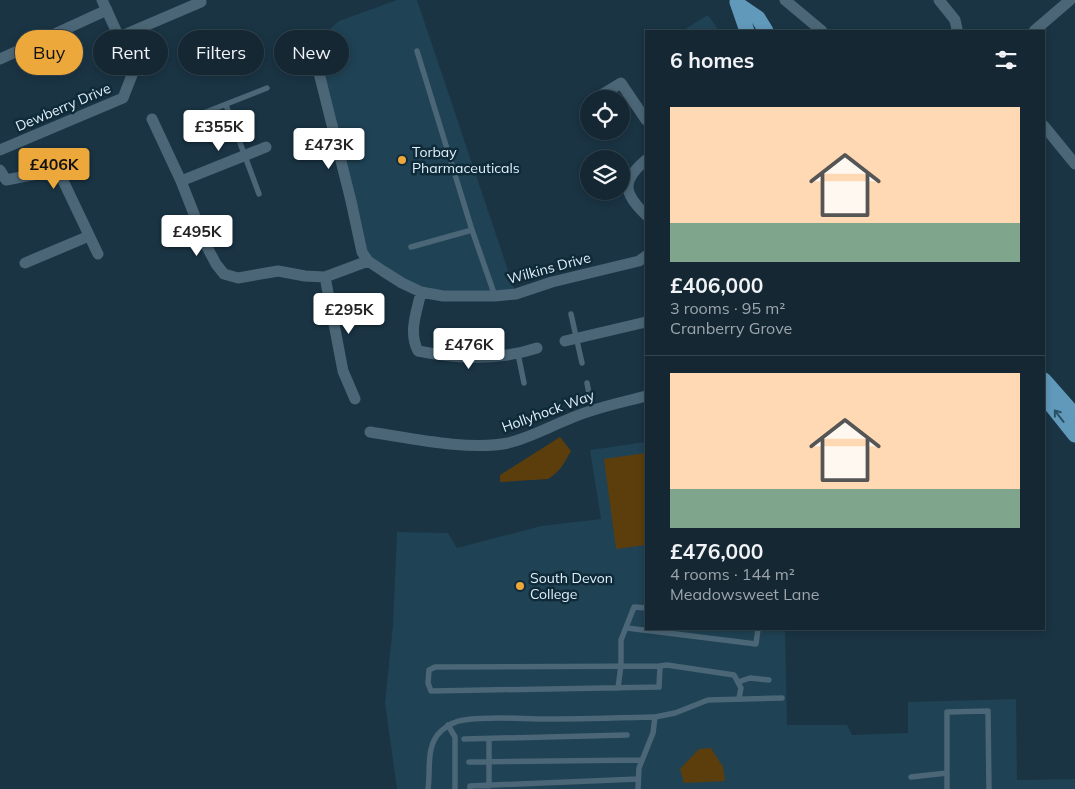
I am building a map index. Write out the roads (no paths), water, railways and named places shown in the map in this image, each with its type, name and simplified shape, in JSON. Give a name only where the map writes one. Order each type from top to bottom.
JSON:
[{"type":"main road","points":[[737,2],[747,30]]},
{"type":"main road","points":[[737,2],[758,18],[765,30]]},
{"type":"main road","points":[[1045,381],[1075,415]]},
{"type":"main road","points":[[1045,397],[1075,435]]},
{"type":"street","points":[[785,0],[821,30]]},
{"type":"street","points":[[940,0],[955,20],[958,30]]},
{"type":"street","points":[[1035,30],[1070,0]]},
{"type":"street","points":[[136,30],[202,2]]},
{"type":"street","points":[[0,59],[104,5]]},
{"type":"street","name":"Dewberry Drive","points":[[104,5],[116,30]]},
{"type":"street","name":"Dewberry Drive","points":[[0,150],[123,98],[132,75]]},
{"type":"street","points":[[152,119],[181,181],[207,248],[224,274],[238,278],[278,271],[305,276],[325,277],[368,261],[362,252],[357,235],[351,200],[320,75]]},
{"type":"street","points":[[610,90],[621,83],[628,90]]},
{"type":"street","points":[[630,92],[642,105]]},
{"type":"street","points":[[1045,127],[1075,164]]},
{"type":"street","points":[[181,181],[266,147]]},
{"type":"street","points":[[645,161],[634,171],[628,183],[629,192],[636,205],[645,214]]},
{"type":"street","points":[[0,170],[6,180],[58,170],[98,254]]},
{"type":"street","points":[[24,263],[89,236]]},
{"type":"street","name":"Wilkins Drive","points":[[368,261],[402,283],[421,292],[444,296],[495,296],[516,294],[552,282],[644,259]]},
{"type":"street","points":[[325,277],[343,371],[355,399]]},
{"type":"street","points":[[421,292],[413,326],[414,344],[418,351],[462,357],[489,358],[518,354],[537,348]]},
{"type":"street","points":[[565,341],[645,322]]},
{"type":"street","name":"Hollyhock Way","points":[[370,432],[452,444],[491,445],[508,443],[525,438],[592,410],[645,396]]},
{"type":"lane","points":[[417,51],[472,230],[495,296]]},
{"type":"lane","points":[[201,114],[267,88]]},
{"type":"lane","points":[[226,105],[259,194]]},
{"type":"lane","points":[[411,247],[472,230]]},
{"type":"lane","points":[[571,314],[578,338],[582,363]]},
{"type":"lane","points":[[518,354],[524,383]]},
{"type":"lane","points":[[587,383],[592,410]]},
{"type":"lane","points":[[618,688],[621,665],[621,640],[634,607],[645,608]]},
{"type":"lane","points":[[627,628],[756,644],[758,630]]},
{"type":"lane","points":[[660,666],[659,687],[431,691],[428,684],[429,670],[435,667],[660,666],[734,675],[741,688],[739,698]]},
{"type":"lane","points":[[738,682],[750,678],[769,680]]},
{"type":"lane","points":[[428,789],[432,743],[448,725],[464,720],[655,717],[675,713],[708,700],[782,698]]},
{"type":"lane","points":[[947,789],[947,712],[988,711],[989,789]]},
{"type":"lane","points":[[638,789],[641,760],[653,733],[655,717]]},
{"type":"lane","points":[[448,725],[454,737],[455,789]]},
{"type":"lane","points":[[464,739],[627,735]]},
{"type":"lane","points":[[489,738],[489,786]]},
{"type":"lane","points":[[469,762],[641,760]]},
{"type":"lane","points":[[911,777],[947,773]]},
{"type":"lane","points":[[470,789],[470,786],[638,779]]},
{"type":"place","name":"Torbay Pharmaceuticals","points":[[402,160]]},
{"type":"place","name":"South Devon College","points":[[520,586]]}]
